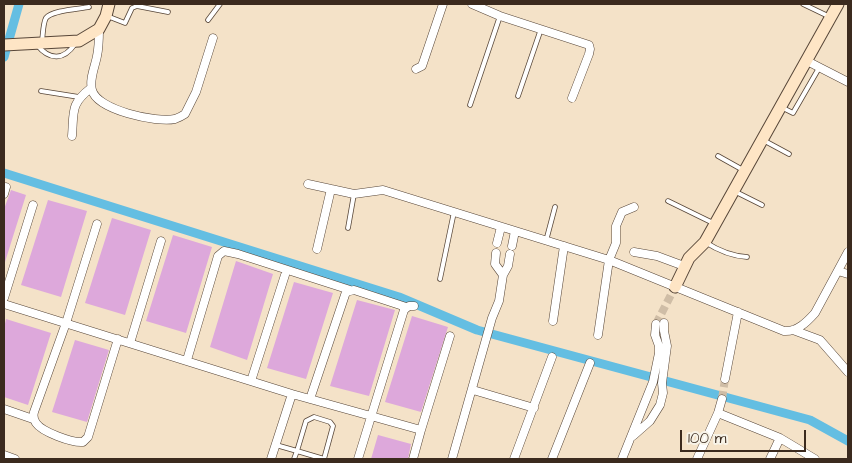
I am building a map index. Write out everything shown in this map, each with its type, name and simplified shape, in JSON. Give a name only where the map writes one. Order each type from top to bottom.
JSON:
[{"type":"street","points":[[109,4],[102,23],[91,88],[98,100],[115,109],[146,118],[174,119],[186,114],[196,92],[213,38]]},
{"type":"street","points":[[416,69],[422,66],[443,4]]},
{"type":"street","points":[[472,4],[500,16],[589,45],[589,54],[572,98]]},
{"type":"street","points":[[675,287],[689,258],[704,242],[715,224],[832,18],[838,4]]},
{"type":"street","points":[[4,45],[76,42],[102,23]]},
{"type":"street","points":[[807,62],[848,82]]},
{"type":"street","points":[[72,136],[75,103],[91,88]]},
{"type":"street","points":[[308,184],[354,194],[383,190],[609,260],[784,331],[793,330],[805,323],[815,312],[848,252]]},
{"type":"street","points":[[317,248],[331,189]]},
{"type":"street","points":[[4,298],[33,205]]},
{"type":"street","points":[[598,335],[609,260],[616,242],[616,226],[622,212],[634,207]]},
{"type":"street","points":[[96,224],[66,323],[34,412],[33,419],[37,426],[77,443],[83,442],[88,437],[118,339]]},
{"type":"street","points":[[497,243],[502,227]]},
{"type":"street","points":[[452,459],[488,338],[492,318],[499,301],[503,275],[508,266],[515,231]]},
{"type":"street","points":[[130,343],[161,242]]},
{"type":"street","points":[[553,321],[564,246]]},
{"type":"street","points":[[187,360],[218,256],[224,251],[350,290],[410,306],[404,310],[358,459]]},
{"type":"street","points":[[634,252],[657,256],[684,266]]},
{"type":"street","points":[[496,253],[497,269],[503,275]]},
{"type":"street","points":[[838,271],[848,274]]},
{"type":"street","points":[[251,381],[285,275]]},
{"type":"street","points":[[310,398],[344,295],[350,290]]},
{"type":"street","points":[[4,304],[292,394],[421,430]]},
{"type":"street","points":[[725,378],[738,312]]},
{"type":"street","points":[[622,459],[632,438],[667,346],[664,331],[660,324]]},
{"type":"street","points":[[793,330],[820,340],[848,372]]},
{"type":"street","points":[[413,459],[450,336]]},
{"type":"street","points":[[514,459],[552,357]]},
{"type":"street","points":[[552,459],[590,363]]},
{"type":"street","points":[[632,438],[656,412],[660,404],[663,393],[660,366]]},
{"type":"street","points":[[473,390],[534,408]]},
{"type":"street","points":[[271,459],[292,394]]},
{"type":"street","points":[[697,459],[718,414],[722,398]]},
{"type":"street","points":[[4,408],[33,419]]},
{"type":"street","points":[[718,414],[780,438],[815,459]]},
{"type":"street","points":[[770,459],[780,438]]},
{"type":"street","points":[[4,455],[15,459]]},
{"type":"lane","points":[[208,20],[220,4]]},
{"type":"lane","points":[[803,4],[832,18]]},
{"type":"lane","points":[[39,43],[45,19],[48,15],[88,7]]},
{"type":"lane","points":[[102,23],[125,23],[134,7],[168,12]]},
{"type":"lane","points":[[470,105],[500,16]]},
{"type":"lane","points":[[518,96],[541,29]]},
{"type":"lane","points":[[782,107],[793,113],[819,68]]},
{"type":"lane","points":[[41,91],[79,98]]},
{"type":"lane","points":[[763,140],[789,154]]},
{"type":"lane","points":[[718,156],[745,171]]},
{"type":"lane","points":[[734,191],[762,205]]},
{"type":"lane","points":[[348,228],[354,194]]},
{"type":"lane","points":[[668,201],[715,224]]},
{"type":"lane","points":[[546,241],[555,207]]},
{"type":"lane","points":[[440,279],[454,212]]},
{"type":"lane","points":[[704,242],[721,252],[747,257]]},
{"type":"lane","points":[[276,445],[297,451],[324,459],[333,429],[332,423],[314,417],[308,419],[297,451],[294,459]]},
{"type":"building","points":[[11,190],[26,195],[4,262],[4,209]]},
{"type":"building","points":[[48,200],[87,211],[61,297],[21,285]]},
{"type":"building","points":[[112,218],[151,230],[125,315],[85,303]]},
{"type":"building","points":[[173,235],[212,247],[186,333],[146,321]]},
{"type":"building","points":[[236,261],[273,274],[247,360],[210,347]]},
{"type":"building","points":[[294,282],[333,293],[306,379],[267,368]]},
{"type":"building","points":[[357,300],[395,310],[369,396],[330,386]]},
{"type":"building","points":[[412,316],[448,327],[421,412],[385,402]]},
{"type":"building","points":[[6,319],[51,333],[28,405],[4,397],[4,328]]},
{"type":"building","points":[[75,340],[109,350],[87,422],[52,412]]},
{"type":"building","points":[[378,435],[411,444],[408,459],[371,459]]},
{"type":"waterway","points":[[4,57],[19,4]]},
{"type":"waterway","points":[[4,173],[399,297],[477,330],[810,420],[848,441]]},
{"type":"tunnel","points":[[656,324],[675,287]]},
{"type":"tunnel","points":[[722,399],[725,379]]}]
